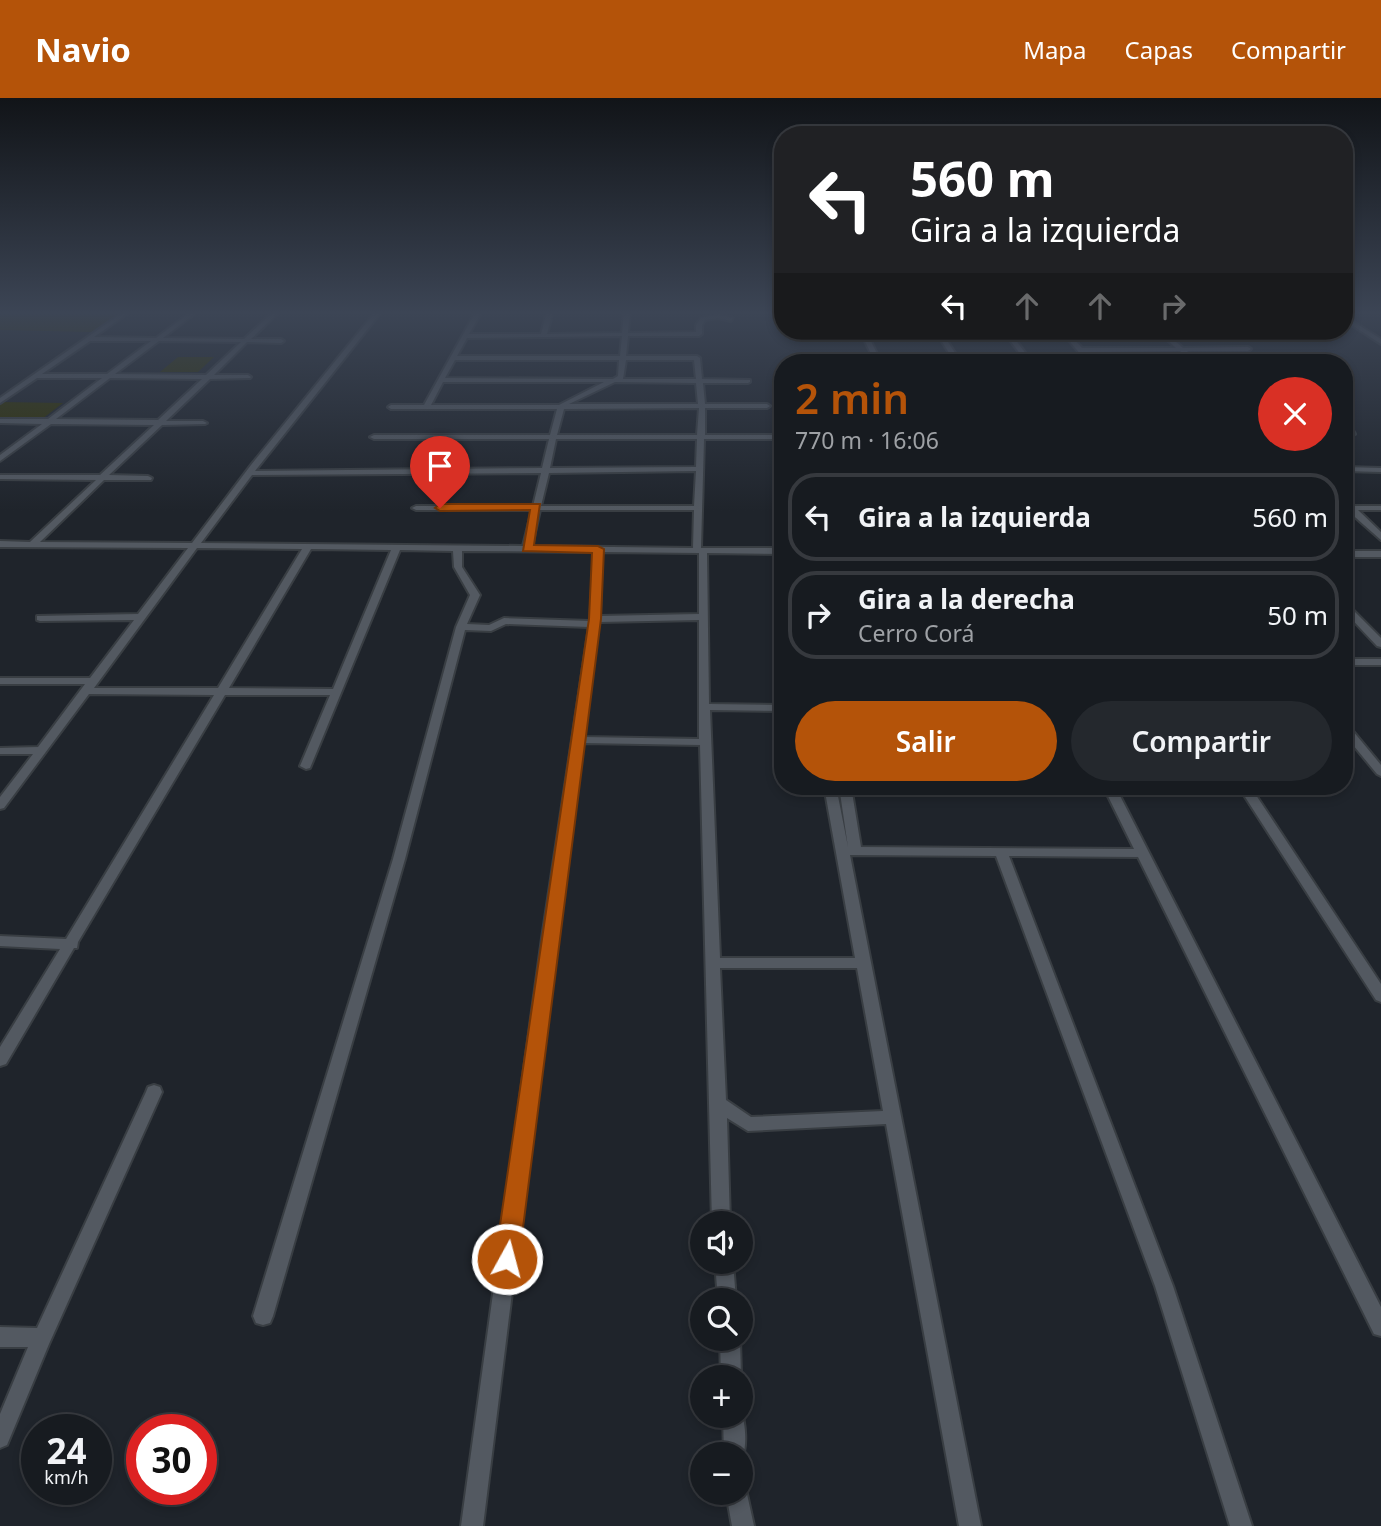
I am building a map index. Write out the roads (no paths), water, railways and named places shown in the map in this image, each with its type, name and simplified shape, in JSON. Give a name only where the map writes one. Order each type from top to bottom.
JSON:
[{"type":"street","points":[[0,401],[34,378]]},
{"type":"street","points":[[0,459],[105,378]]},
{"type":"street","points":[[33,544],[205,378]]},
{"type":"street","points":[[0,805],[250,473],[326,378]]},
{"type":"street","points":[[527,549],[544,468],[561,407],[620,378]]},
{"type":"street","points":[[698,378],[702,406],[700,550],[722,1211]]},
{"type":"street","points":[[426,407],[441,380],[748,381]]},
{"type":"street","points":[[391,407],[767,406]]},
{"type":"street","points":[[0,421],[46,424],[202,423]]},
{"type":"street","points":[[374,437],[774,437]]},
{"type":"street","points":[[250,473],[365,474],[544,468],[700,469]]},
{"type":"street","points":[[1353,469],[1381,470]]},
{"type":"street","points":[[0,477],[148,478]]},
{"type":"street","points":[[1353,505],[1381,508]]},
{"type":"street","points":[[416,508],[699,508]]},
{"type":"street","points":[[1353,510],[1381,537]]},
{"type":"street","points":[[0,544],[774,551]]},
{"type":"street","points":[[0,1060],[309,547]]},
{"type":"street","points":[[306,766],[397,547]]},
{"type":"street","points":[[264,1316],[399,859],[461,627],[475,595],[458,567],[457,548]]},
{"type":"street","points":[[472,1526],[595,621],[598,549]]},
{"type":"street","points":[[1353,554],[1381,554]]},
{"type":"street","points":[[1353,615],[1381,644]]},
{"type":"street","points":[[40,618],[142,617]]},
{"type":"street","points":[[461,627],[491,628],[504,621],[704,617]]},
{"type":"street","points":[[1353,662],[1381,663]]},
{"type":"street","points":[[0,681],[94,681]]},
{"type":"street","points":[[86,691],[337,692]]},
{"type":"street","points":[[704,707],[774,708]]},
{"type":"street","points":[[1353,738],[1381,772]]},
{"type":"street","points":[[578,740],[705,742]]},
{"type":"street","points":[[0,751],[42,750]]},
{"type":"street","points":[[832,795],[848,851]]},
{"type":"street","points":[[845,795],[848,851],[862,963],[970,1526]]},
{"type":"street","points":[[1114,795],[1381,1327]]},
{"type":"street","points":[[1250,795],[1381,996]]},
{"type":"street","points":[[848,851],[1143,853]]},
{"type":"street","points":[[1001,852],[1164,1286],[1241,1526]]},
{"type":"street","points":[[0,941],[72,943]]},
{"type":"street","points":[[712,963],[862,963]]},
{"type":"street","points":[[0,1438],[41,1338],[154,1092]]},
{"type":"street","points":[[718,1103],[748,1124],[892,1117]]},
{"type":"street","points":[[0,1337],[41,1338]]},
{"type":"street","points":[[739,1505],[743,1526]]}]
